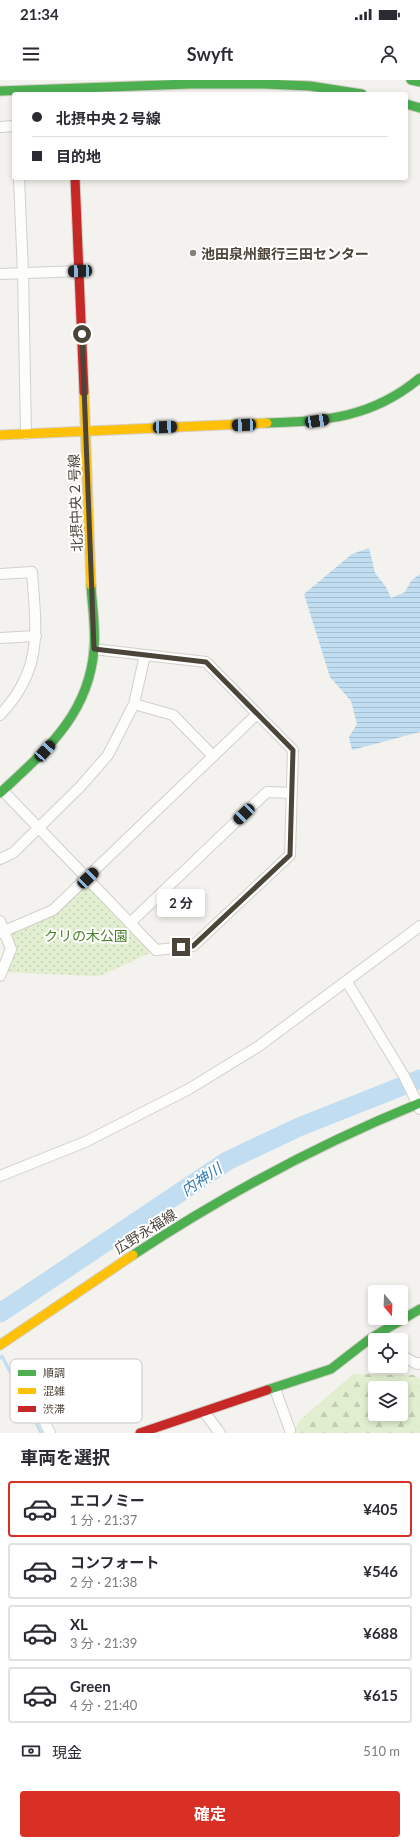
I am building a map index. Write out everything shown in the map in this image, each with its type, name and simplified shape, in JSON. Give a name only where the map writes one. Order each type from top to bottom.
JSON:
[{"type":"street","points":[[411,80],[420,82]]},
{"type":"street","points":[[0,91],[186,83],[256,82],[304,85],[349,92]]},
{"type":"street","points":[[408,105],[420,108]]},
{"type":"street","points":[[0,127],[12,126]]},
{"type":"street","points":[[19,180],[23,273],[26,434]]},
{"type":"street","name":"北摂中央２号線","points":[[2,792],[62,732],[77,709],[86,688],[94,649],[80,271],[75,180]]},
{"type":"street","points":[[0,274],[80,271]]},
{"type":"street","points":[[0,436],[86,430],[291,423],[347,417],[377,406],[412,385],[420,378]]},
{"type":"street","points":[[0,574],[32,572],[36,636],[33,661],[22,687],[0,715]]},
{"type":"street","points":[[0,638],[36,636]]},
{"type":"street","points":[[2,792],[39,827],[156,950],[193,946],[290,855],[293,750],[206,662],[94,649]]},
{"type":"street","points":[[0,859],[13,853],[80,787],[108,755],[134,704],[145,655]]},
{"type":"street","points":[[134,704],[173,714],[213,756]]},
{"type":"street","points":[[2,932],[53,910],[257,714]]},
{"type":"street","points":[[130,923],[267,792],[292,793]]},
{"type":"street","points":[[0,921],[2,932],[12,949],[0,976]]},
{"type":"street","points":[[0,1176],[85,1142],[189,1089],[259,1046],[347,982],[420,926]]},
{"type":"street","points":[[347,982],[404,1076],[419,1105]]},
{"type":"street","name":"広野永福線","points":[[0,1344],[136,1252],[278,1168],[348,1133],[419,1105]]},
{"type":"street","points":[[382,1333],[420,1309]]},
{"type":"street","points":[[140,1433],[164,1429],[204,1412],[331,1369],[368,1343]]},
{"type":"street","points":[[408,1359],[417,1364],[420,1363]]},
{"type":"street","points":[[275,1389],[290,1430]]},
{"type":"street","points":[[204,1412],[220,1433]]},
{"type":"street","points":[[45,1423],[50,1433]]},
{"type":"green space","name":"クリの木公園","points":[[87,878],[156,950],[102,975],[94,976],[2,972],[11,949],[4,931],[53,910]]},
{"type":"green space","points":[[353,1374],[414,1375],[420,1379],[420,1433],[294,1433],[299,1421]]},
{"type":"water","points":[[369,548],[375,573],[386,587],[391,598],[405,592],[411,581],[420,574],[420,732],[352,750],[349,737],[357,724],[351,701],[330,677],[304,594],[352,554]]},
{"type":"waterway","name":"内神川","points":[[0,1313],[227,1161],[299,1127],[420,1079]]},
{"type":"waterway","points":[[0,1358],[2,1356],[10,1372]]},
{"type":"waterway","points":[[36,1423],[41,1433]]},
{"type":"traffic: fast","points":[[411,80],[420,82]]},
{"type":"traffic: fast","points":[[0,91],[189,84],[265,84],[310,86],[349,92]]},
{"type":"traffic: fast","points":[[408,105],[420,108]]},
{"type":"traffic: fast","points":[[267,423],[309,421],[348,415],[384,402],[420,378]]},
{"type":"traffic: fast","points":[[0,793],[33,762],[62,730],[84,693],[94,649],[91,585]]},
{"type":"traffic: fast","points":[[133,1255],[237,1191],[309,1153],[420,1103]]},
{"type":"traffic: fast","points":[[267,1390],[331,1369],[371,1338],[420,1309]]},
{"type":"traffic: slow","points":[[84,392],[91,585]]},
{"type":"traffic: slow","points":[[0,435],[267,423]]},
{"type":"traffic: slow","points":[[0,1345],[133,1255]]},
{"type":"traffic: jam","points":[[75,180],[84,392]]},
{"type":"traffic: jam","points":[[140,1433],[267,1390]]},
{"type":"place","name":"池田泉州銀行三田センター","points":[[193,253]]},
{"type":"route","points":[[82,334],[94,649],[206,662],[293,750],[290,855],[193,946],[181,947]]}]
